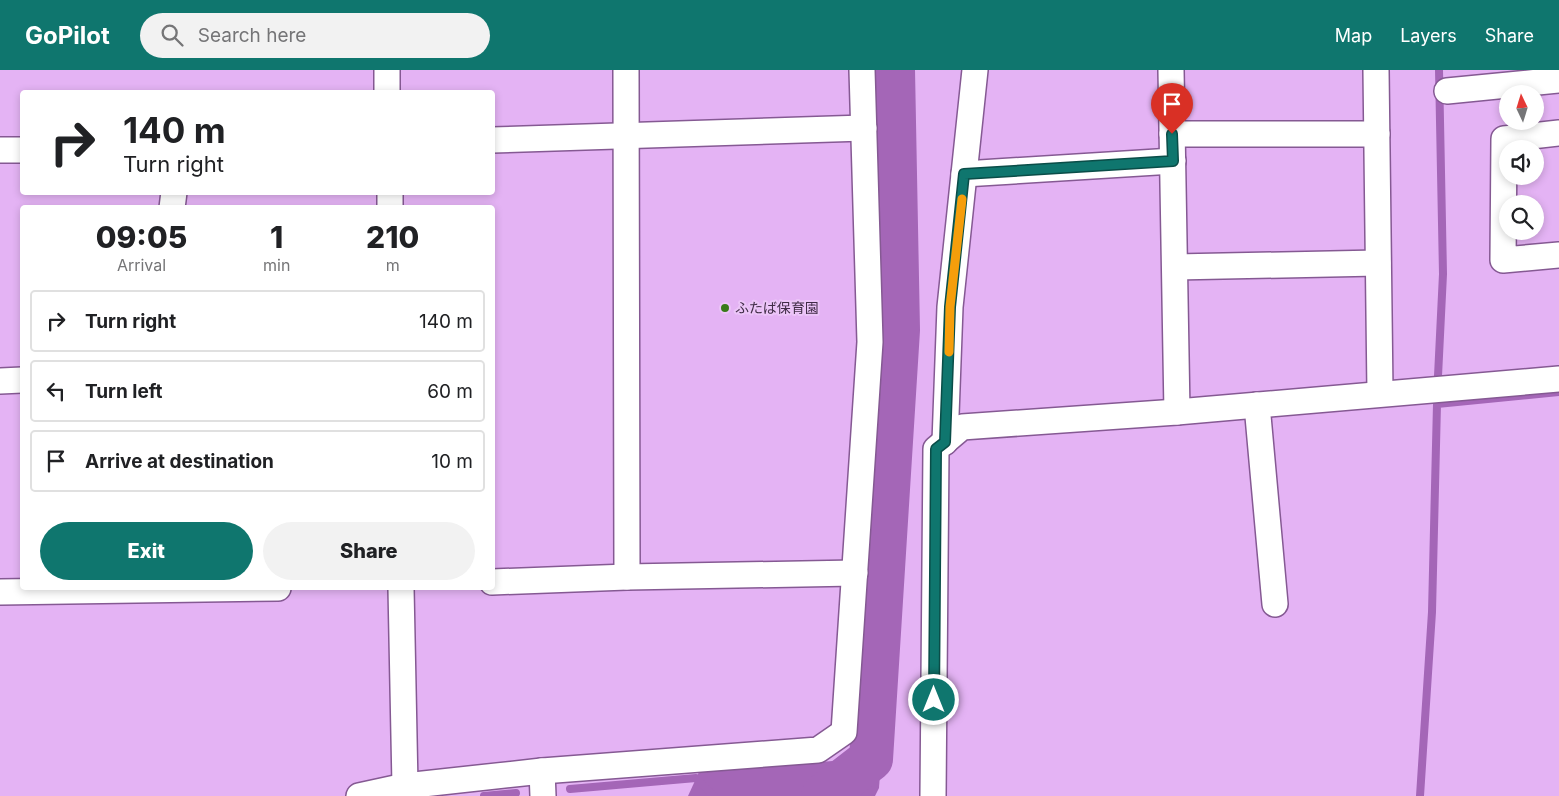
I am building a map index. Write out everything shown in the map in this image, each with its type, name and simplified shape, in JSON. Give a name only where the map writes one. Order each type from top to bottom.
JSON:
[{"type":"street","points":[[387,70],[387,90]]},
{"type":"street","points":[[626,70],[627,577]]},
{"type":"street","points":[[359,796],[406,786],[542,771],[818,750],[844,732],[870,342],[862,70]]},
{"type":"street","points":[[945,442],[950,307],[975,70]]},
{"type":"street","points":[[1171,70],[1177,412]]},
{"type":"street","points":[[1376,70],[1380,393]]},
{"type":"street","points":[[1447,91],[1559,80]]},
{"type":"street","points":[[495,140],[864,128]]},
{"type":"street","points":[[1559,133],[1504,138],[1504,260],[1559,255]]},
{"type":"street","points":[[1172,134],[1377,134]]},
{"type":"street","points":[[0,150],[20,150]]},
{"type":"street","points":[[964,174],[1173,161]]},
{"type":"street","points":[[1175,267],[1378,262]]},
{"type":"street","points":[[933,796],[936,449],[962,427],[1177,412],[1559,379]]},
{"type":"street","points":[[0,381],[20,380]]},
{"type":"street","points":[[1257,405],[1274,604]]},
{"type":"street","points":[[495,582],[627,577],[855,573]]},
{"type":"street","points":[[1,597],[118,590]]},
{"type":"street","points":[[401,590],[406,786]]},
{"type":"street","points":[[542,771],[544,796]]},
{"type":"shaded area","points":[[857,759],[881,761],[879,788],[875,796],[688,796],[699,772]]},
{"type":"waterway","points":[[823,796],[871,759],[898,330],[893,70]]},
{"type":"waterway","points":[[1438,376],[1443,274],[1439,70]]},
{"type":"waterway","points":[[1420,796],[1432,612],[1437,404],[1559,392]]},
{"type":"waterway","points":[[570,789],[696,778],[714,796]]},
{"type":"waterway","points":[[484,796],[516,793]]},
{"type":"slow traffic","points":[[949,352],[950,307],[962,199]]},
{"type":"place","name":"ふたば保育園","points":[[725,308]]},
{"type":"route","points":[[934,700],[936,449],[945,442],[950,307],[964,174],[1173,161],[1172,134]]}]
